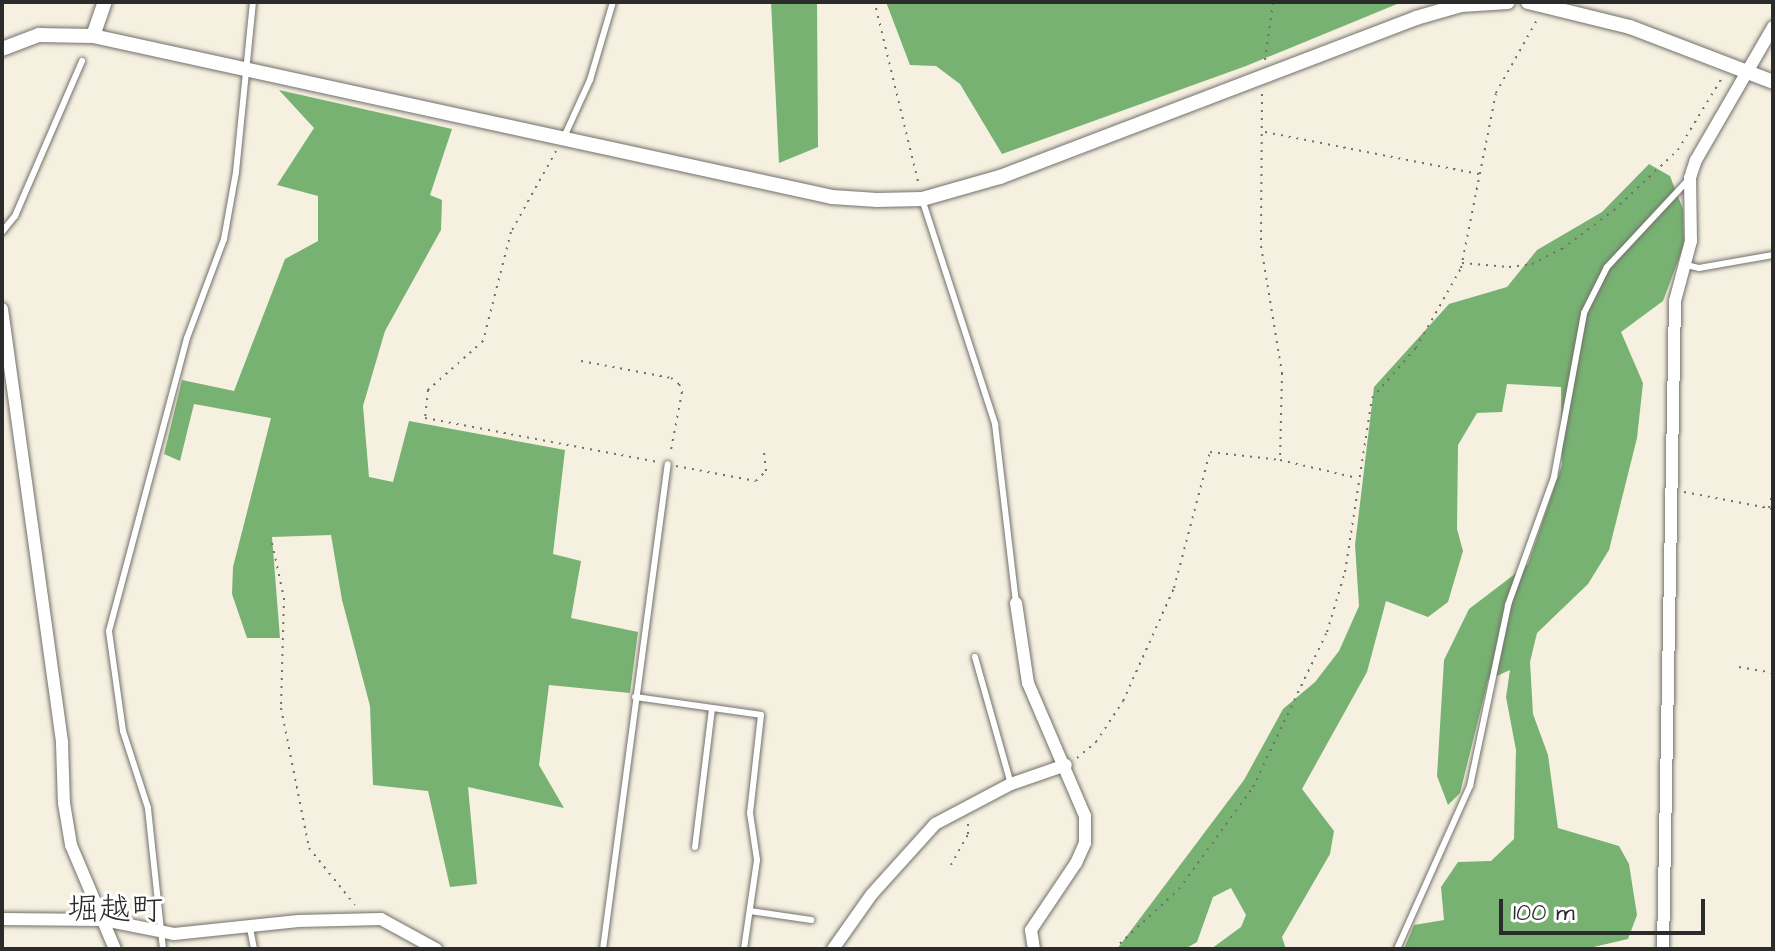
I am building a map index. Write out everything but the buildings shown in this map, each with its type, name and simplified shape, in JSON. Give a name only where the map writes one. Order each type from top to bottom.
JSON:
[{"type":"street","points":[[93,36],[105,2]]},
{"type":"street","points":[[2,49],[39,35],[93,36],[243,66],[832,197],[922,199],[1000,177],[1262,80],[1416,18],[1461,5],[1508,2]]},
{"type":"street","points":[[1528,2],[1546,4],[1730,63],[1773,82]]},
{"type":"street","points":[[1663,949],[1674,312],[1694,215],[1690,178],[1773,27]]},
{"type":"street","points":[[2,309],[62,744],[64,803],[71,845],[115,949]]},
{"type":"street","points":[[1016,603],[1028,683],[1066,765],[1085,816],[1085,843],[1031,930],[1034,949]]},
{"type":"street","points":[[833,949],[904,855],[935,824],[1011,784],[1066,765]]},
{"type":"street","points":[[2,919],[104,920],[162,932],[381,919],[436,949]]},
{"type":"lane","points":[[163,949],[148,808],[123,731],[109,631],[187,338],[224,239],[236,172],[243,66],[253,2]]},
{"type":"lane","points":[[564,137],[590,80],[613,2]]},
{"type":"lane","points":[[2,232],[15,216],[82,61]]},
{"type":"lane","points":[[1397,949],[1470,786],[1508,605],[1554,477],[1584,313],[1607,267],[1690,178]]},
{"type":"lane","points":[[922,199],[995,424],[1016,603]]},
{"type":"lane","points":[[1686,265],[1699,268],[1773,255]]},
{"type":"lane","points":[[603,949],[668,464]]},
{"type":"lane","points":[[975,657],[1011,784]]},
{"type":"lane","points":[[635,697],[761,715],[750,813],[757,860],[744,949]]},
{"type":"lane","points":[[695,847],[712,708]]},
{"type":"lane","points":[[750,911],[811,920]]},
{"type":"lane","points":[[250,928],[254,949]]},
{"type":"path","points":[[1273,2],[1262,80],[1261,246],[1282,373],[1280,460]]},
{"type":"path","points":[[1114,949],[1179,889],[1253,787],[1327,632],[1345,572],[1357,478],[1372,398],[1416,348],[1462,263],[1503,75],[1546,4]]},
{"type":"path","points":[[876,8],[922,199]]},
{"type":"path","points":[[1462,263],[1532,264],[1604,218],[1678,150],[1730,63]]},
{"type":"path","points":[[1263,132],[1480,174]]},
{"type":"path","points":[[564,137],[511,232],[483,341],[428,390],[425,418],[756,481],[766,471],[764,452]]},
{"type":"path","points":[[581,361],[671,378],[679,384],[682,392],[668,464]]},
{"type":"path","points":[[1066,765],[1096,742],[1142,661],[1174,588],[1210,452],[1280,460],[1357,478]]},
{"type":"path","points":[[1671,491],[1771,508],[1773,490]]},
{"type":"path","points":[[272,543],[284,598],[281,708],[307,836],[315,860],[363,920]]},
{"type":"path","points":[[1739,667],[1773,673]]},
{"type":"path","points":[[951,865],[968,834],[965,808]]},
{"type":"green space","points":[[771,2],[817,2],[818,147],[779,163]]},
{"type":"green space","points":[[886,2],[1402,2],[1246,66],[1002,154],[960,84],[936,66],[910,65]]},
{"type":"green space","points":[[279,90],[452,129],[430,195],[442,200],[441,230],[385,331],[363,406],[369,477],[393,482],[409,421],[565,450],[553,554],[581,561],[571,618],[638,632],[630,693],[549,685],[539,765],[564,808],[468,787],[477,884],[450,887],[428,791],[373,785],[370,706],[342,600],[331,535],[272,537],[280,638],[247,638],[232,594],[233,567],[271,418],[194,404],[180,461],[164,454],[182,380],[234,391],[285,259],[318,241],[318,196],[277,185],[314,128]]},
{"type":"green space","points":[[1649,164],[1670,176],[1683,209],[1684,245],[1663,301],[1621,332],[1643,383],[1637,438],[1609,550],[1588,584],[1537,633],[1530,662],[1533,714],[1548,755],[1558,828],[1619,846],[1629,864],[1637,915],[1628,939],[1585,949],[1404,949],[1414,925],[1444,920],[1441,887],[1458,862],[1491,861],[1514,839],[1516,750],[1506,697],[1510,670],[1488,680],[1460,793],[1448,805],[1437,776],[1444,660],[1469,609],[1528,564],[1562,465],[1561,387],[1507,384],[1502,412],[1477,413],[1458,445],[1457,529],[1463,551],[1448,602],[1428,617],[1386,601],[1367,672],[1302,789],[1334,831],[1330,854],[1282,937],[1286,949],[1211,949],[1241,927],[1246,915],[1231,888],[1213,897],[1197,942],[1185,949],[1117,949],[1244,780],[1283,709],[1315,682],[1339,651],[1359,606],[1355,545],[1374,387],[1449,304],[1507,287],[1537,250],[1602,212]]},
{"type":"district","name":"堀越町","points":[[115,910]]}]
